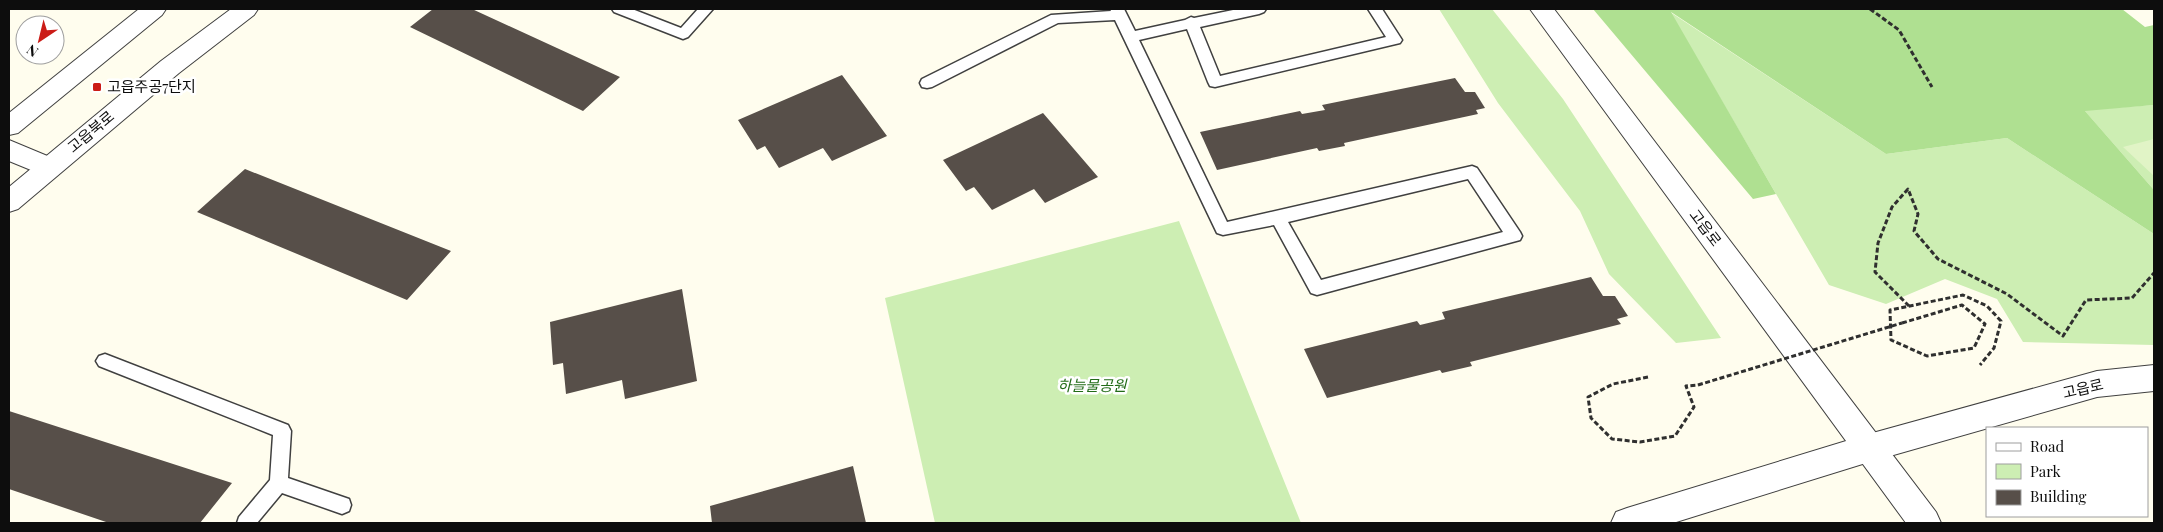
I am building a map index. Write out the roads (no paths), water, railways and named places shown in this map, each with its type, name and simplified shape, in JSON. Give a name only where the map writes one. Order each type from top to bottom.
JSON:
[{"type":"street","points":[[9,126],[154,9]]},
{"type":"street","name":"고읍북로","points":[[9,202],[48,167],[170,67],[246,9]]},
{"type":"street","name":"고읍로","points":[[1542,9],[1925,523]]},
{"type":"street","points":[[9,150],[48,167]]},
{"type":"street","name":"고읍로","points":[[1627,523],[1869,448],[2096,384],[2154,378]]},
{"type":"lane","points":[[619,9],[684,34],[706,9]]},
{"type":"lane","points":[[1130,37],[1191,22],[1259,9]]},
{"type":"lane","points":[[1191,22],[1215,82],[1395,40],[1375,9]]},
{"type":"lane","points":[[927,83],[1056,18],[1119,12],[1223,228],[1278,218],[1472,172],[1514,236],[1317,288],[1278,218]]},
{"type":"lane","points":[[105,361],[282,431],[279,483],[246,523]]},
{"type":"lane","points":[[279,483],[342,505]]},
{"type":"place","name":"고읍주공7단지","points":[[97,87]]},
{"type":"park label","name":"하늘물공원","points":[[1092,386]]}]
